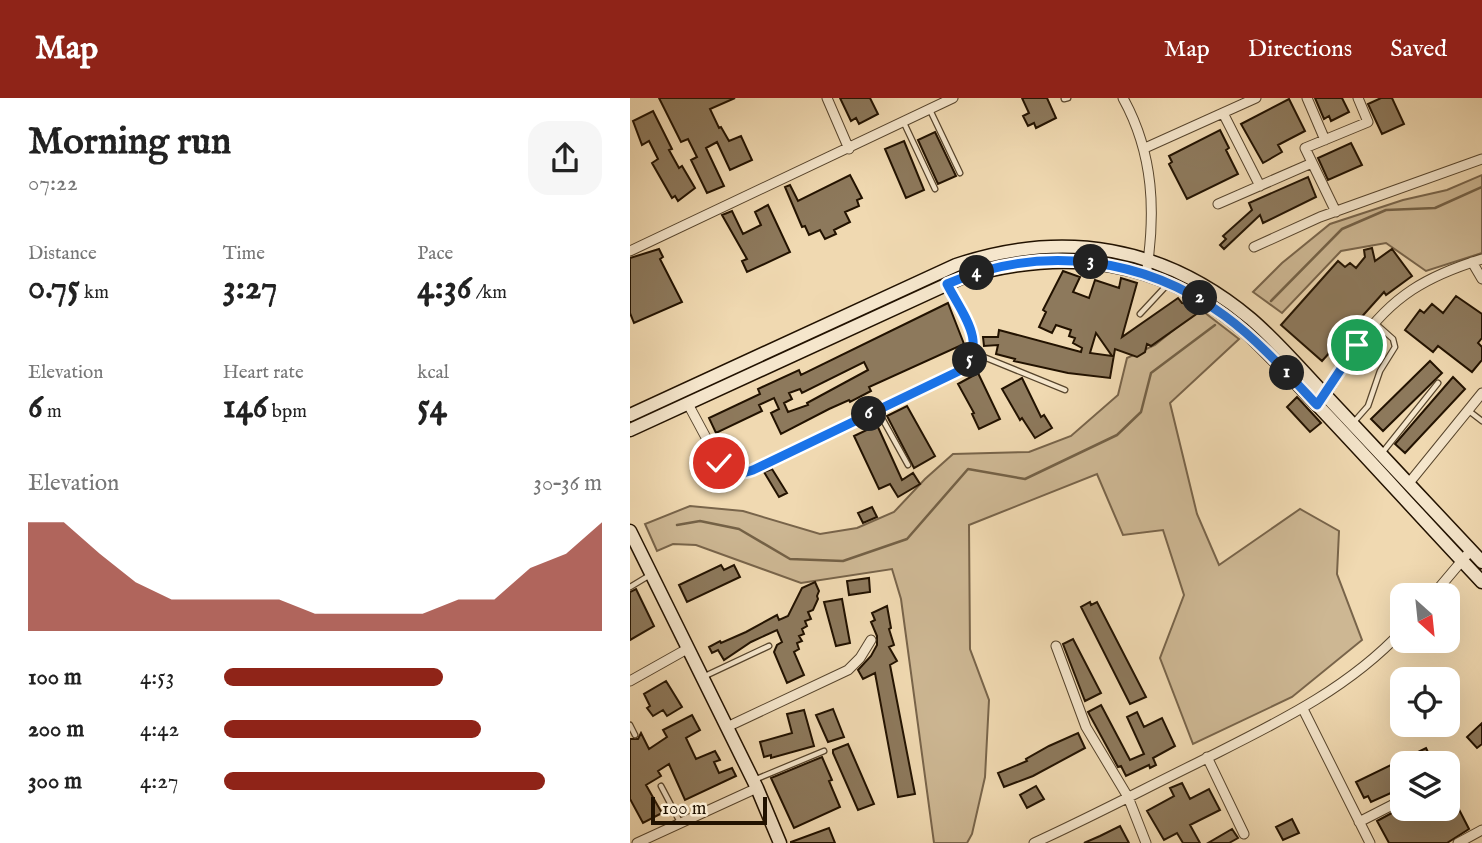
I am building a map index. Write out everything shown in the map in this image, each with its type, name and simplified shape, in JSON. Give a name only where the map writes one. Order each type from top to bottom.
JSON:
[{"type":"street","points":[[827,98],[849,149]]},
{"type":"street","points":[[630,251],[953,98]]},
{"type":"street","points":[[1123,98],[1143,138],[1145,148],[1152,234],[1146,275]]},
{"type":"street","points":[[1145,148],[1256,98]]},
{"type":"street","points":[[1307,98],[1325,140]]},
{"type":"street","points":[[1336,212],[1305,148],[1368,122],[1358,98]]},
{"type":"street","points":[[1223,113],[1260,186]]},
{"type":"street","points":[[1254,247],[1336,212],[1482,159]]},
{"type":"street","points":[[1218,204],[1312,163]]},
{"type":"street","points":[[630,415],[939,272],[990,254],[1056,246],[1099,250],[1149,260],[1178,271],[1232,304],[1253,321],[1321,400],[1467,556],[1482,562]]},
{"type":"street","points":[[1321,400],[1374,322],[1398,298],[1429,279],[1482,259]]},
{"type":"street","points":[[630,430],[947,284],[995,268],[1057,260],[1098,263],[1170,282],[1199,298],[1244,331],[1352,424],[1409,483],[1467,556],[1482,582]]},
{"type":"street","points":[[1472,262],[1482,279]]},
{"type":"street","points":[[688,404],[724,471],[741,474],[959,371],[968,364],[974,353],[972,333],[947,284]]},
{"type":"street","points":[[1409,483],[1482,393]]},
{"type":"street","points":[[630,531],[755,784],[780,843]]},
{"type":"street","points":[[1443,583],[1467,556]]},
{"type":"street","points":[[727,727],[848,670],[860,658],[871,640]]},
{"type":"street","points":[[1034,843],[1303,709],[1334,690],[1390,644]]},
{"type":"street","points":[[1056,646],[1086,727],[1128,797],[1146,843]]},
{"type":"street","points":[[630,681],[687,649]]},
{"type":"street","points":[[1303,709],[1370,843]]},
{"type":"street","points":[[1207,757],[1244,834]]},
{"type":"street","points":[[637,843],[755,784]]},
{"type":"street","points":[[1359,822],[1390,806]]},
{"type":"street","points":[[1458,843],[1482,830]]},
{"type":"lane","points":[[930,109],[960,173]]},
{"type":"lane","points":[[904,122],[935,189]]},
{"type":"lane","points":[[1140,314],[1170,282]]},
{"type":"lane","points":[[1352,424],[1368,406],[1380,371],[1395,347],[1393,339],[1374,322]]},
{"type":"lane","points":[[974,353],[1065,390]]},
{"type":"lane","points":[[1381,454],[1438,383]]},
{"type":"lane","points":[[878,410],[908,465]]},
{"type":"lane","points":[[1468,411],[1482,421]]},
{"type":"lane","points":[[630,587],[651,575]]},
{"type":"lane","points":[[701,677],[768,646]]},
{"type":"lane","points":[[630,725],[635,735]]},
{"type":"lane","points":[[755,784],[824,751]]},
{"type":"lane","points":[[661,786],[681,823]]},
{"type":"shaded area","points":[[1482,175],[1482,253],[1426,271],[1386,243],[1341,251],[1282,313],[1253,292],[1282,263],[1330,224],[1403,200],[1447,190]]},
{"type":"shaded area","points":[[1200,309],[1239,339],[1170,403],[1197,514],[1219,565],[1300,509],[1339,531],[1337,574],[1362,640],[1292,697],[1193,744],[1160,658],[1184,595],[1163,530],[1123,535],[1097,474],[969,525],[970,649],[989,700],[985,777],[972,834],[967,843],[934,843],[901,599],[892,569],[801,583],[696,545],[673,544],[657,551],[645,524],[690,506],[743,511],[820,534],[857,528],[894,512],[953,454],[1029,452],[1071,436],[1118,395],[1127,358],[1155,345]]},
{"type":"building","points":[[659,98],[735,98],[710,109],[729,141],[741,136],[752,160],[730,170],[717,142],[706,148],[724,186],[707,193],[691,160],[697,157],[688,139],[681,142]]},
{"type":"building","points":[[840,98],[870,98],[878,114],[859,124],[856,118],[851,121]]},
{"type":"building","points":[[1022,98],[1047,98],[1056,118],[1036,128],[1034,123],[1028,126],[1023,116],[1029,113]]},
{"type":"building","points":[[1315,98],[1342,98],[1349,112],[1331,121],[1329,116],[1324,119]]},
{"type":"building","points":[[1381,98],[1392,98],[1404,124],[1382,134],[1368,104]]},
{"type":"building","points":[[1289,99],[1305,131],[1278,145],[1282,152],[1263,163],[1241,124]]},
{"type":"building","points":[[653,111],[672,149],[669,150],[695,188],[678,201],[675,196],[672,198],[652,163],[658,159],[649,141],[642,145],[633,121]]},
{"type":"building","points":[[1220,130],[1238,174],[1187,199],[1169,164],[1172,162],[1169,156]]},
{"type":"building","points":[[935,132],[956,176],[938,184],[918,140]]},
{"type":"building","points":[[904,141],[924,190],[906,198],[885,149]]},
{"type":"building","points":[[1351,143],[1362,165],[1328,180],[1318,158]]},
{"type":"building","points":[[850,175],[862,198],[857,200],[859,206],[845,212],[850,222],[834,230],[836,234],[825,239],[820,230],[809,235],[805,226],[802,227],[785,187],[790,185],[798,201]]},
{"type":"building","points":[[1308,177],[1316,197],[1263,223],[1260,215],[1224,249],[1220,245],[1226,239],[1223,236],[1252,210],[1249,203]]},
{"type":"building","points":[[768,205],[790,252],[747,272],[742,261],[747,259],[722,215],[732,211],[743,234],[761,225],[755,212]]},
{"type":"building","points":[[1372,248],[1375,261],[1392,249],[1412,276],[1386,295],[1384,292],[1322,361],[1281,325],[1338,261],[1345,267],[1350,263],[1356,268],[1365,257],[1364,250]]},
{"type":"building","points":[[659,249],[663,257],[660,259],[682,302],[634,323],[630,313],[630,258]]},
{"type":"building","points":[[1063,271],[1080,277],[1073,292],[1089,298],[1095,280],[1119,288],[1121,278],[1137,283],[1122,337],[1178,298],[1182,303],[1202,310],[1151,346],[1147,344],[1145,352],[1137,357],[1115,349],[1110,378],[1068,373],[1014,361],[1015,359],[996,354],[998,345],[984,346],[983,337],[998,337],[999,330],[1081,352],[1082,348],[1073,343],[1075,338],[1069,336],[1071,330],[1056,325],[1052,333],[1039,327],[1046,312],[1043,310]],"holes":[[[1096,333],[1112,356],[1090,353]]]},
{"type":"building","points":[[1456,296],[1482,314],[1482,338],[1478,343],[1482,347],[1482,360],[1472,372],[1438,346],[1433,352],[1405,330],[1420,310],[1424,313],[1432,304],[1443,313]]},
{"type":"building","points":[[948,303],[964,344],[869,387],[871,391],[781,434],[771,413],[779,409],[774,398],[759,405],[762,411],[716,433],[709,418],[760,394],[758,389],[799,370],[801,375]],"holes":[[[864,362],[868,370],[807,403],[808,405],[788,412],[784,403],[792,399],[789,393],[800,389],[802,393]]]},
{"type":"building","points":[[1430,361],[1442,373],[1383,431],[1371,419]]},
{"type":"building","points":[[978,373],[1000,419],[979,429],[972,414],[974,413],[958,384]]},
{"type":"building","points":[[1453,377],[1465,389],[1405,453],[1395,444]]},
{"type":"building","points":[[1022,378],[1041,417],[1044,415],[1052,428],[1035,438],[1022,418],[1020,420],[1002,389]]},
{"type":"building","points":[[1297,397],[1321,423],[1310,432],[1287,407]]},
{"type":"building","points":[[907,406],[935,456],[914,468],[887,416]]},
{"type":"building","points":[[877,425],[902,480],[913,473],[920,484],[898,497],[890,484],[879,489],[854,436]]},
{"type":"building","points":[[772,469],[787,493],[779,497],[764,472]]},
{"type":"building","points":[[872,507],[877,517],[863,523],[858,513]]},
{"type":"building","points":[[721,565],[724,570],[734,565],[740,577],[687,602],[679,585]]},
{"type":"building","points":[[869,578],[870,592],[849,595],[847,581]]},
{"type":"building","points":[[815,582],[819,591],[818,599],[813,610],[808,612],[811,619],[805,621],[807,626],[802,629],[804,634],[799,636],[802,641],[797,643],[799,649],[794,652],[804,675],[787,683],[774,652],[782,642],[777,630],[751,642],[724,660],[718,650],[712,653],[709,647],[720,641],[721,643],[746,632],[777,615],[779,620],[788,616],[802,588]]},
{"type":"building","points":[[636,589],[654,626],[630,640],[630,592]]},
{"type":"building","points":[[842,599],[850,643],[836,646],[824,602]]},
{"type":"building","points":[[1090,602],[1091,605],[1097,602],[1146,697],[1130,704],[1081,607]]},
{"type":"building","points":[[887,606],[894,645],[889,647],[897,661],[890,665],[915,794],[898,797],[875,673],[863,679],[858,670],[877,645],[877,636],[871,622],[875,620],[872,613]]},
{"type":"building","points":[[1073,639],[1101,693],[1085,701],[1063,644]]},
{"type":"building","points":[[666,681],[682,707],[667,716],[663,710],[653,716],[647,708],[650,706],[644,694]]},
{"type":"building","points":[[1101,705],[1130,760],[1144,754],[1127,717],[1137,712],[1144,727],[1162,718],[1175,746],[1153,758],[1156,765],[1150,768],[1149,765],[1126,776],[1121,766],[1118,767],[1088,712]]},
{"type":"building","points":[[833,709],[844,737],[828,742],[816,715]]},
{"type":"building","points":[[804,710],[814,746],[771,758],[771,755],[764,757],[760,742],[792,733],[787,714]]},
{"type":"building","points":[[692,715],[700,730],[686,738],[696,759],[715,751],[720,760],[714,762],[719,773],[732,768],[736,776],[685,800],[669,764],[658,771],[661,776],[646,785],[662,813],[643,823],[630,799],[630,739],[638,739],[641,733],[649,749],[667,737],[663,730]]},
{"type":"building","points":[[1482,723],[1482,744],[1477,748],[1467,737]]},
{"type":"building","points":[[1078,733],[1085,748],[1033,776],[1004,787],[998,773],[1027,761],[1026,759],[1049,746]]},
{"type":"building","points":[[848,744],[874,804],[858,810],[833,753],[833,750]]},
{"type":"building","points":[[822,757],[840,807],[794,828],[771,778]]},
{"type":"building","points":[[1390,765],[1390,793],[1371,802],[1368,796],[1364,798],[1356,782]]},
{"type":"building","points":[[1182,783],[1190,799],[1209,789],[1220,810],[1190,825],[1200,843],[1183,843],[1177,833],[1164,840],[1147,811],[1174,796],[1170,788]]},
{"type":"building","points":[[1036,786],[1044,799],[1027,808],[1020,795]]},
{"type":"building","points":[[1460,811],[1469,829],[1447,843],[1389,843],[1377,821],[1390,814],[1390,821],[1460,821]]},
{"type":"building","points":[[1292,819],[1299,833],[1283,840],[1276,827]]},
{"type":"building","points":[[1120,826],[1129,843],[1084,843],[1100,836]]},
{"type":"building","points":[[829,828],[835,843],[791,843],[791,842]]},
{"type":"building","points":[[1232,829],[1238,838],[1229,843],[1208,843]]},
{"type":"waterway","points":[[1271,301],[1342,229],[1386,210],[1435,208],[1482,187]]},
{"type":"waterway","points":[[677,525],[700,521],[739,529],[790,559],[843,561],[907,539],[968,469],[1025,479],[1117,435],[1141,412],[1151,373],[1215,325]]},
{"type":"route","points":[[719,463],[724,471],[732,474],[753,470],[959,371],[968,364],[974,353],[974,342],[947,284],[995,268],[1026,262],[1057,260],[1098,263],[1170,282],[1199,298],[1244,331],[1317,405],[1357,345]]}]
